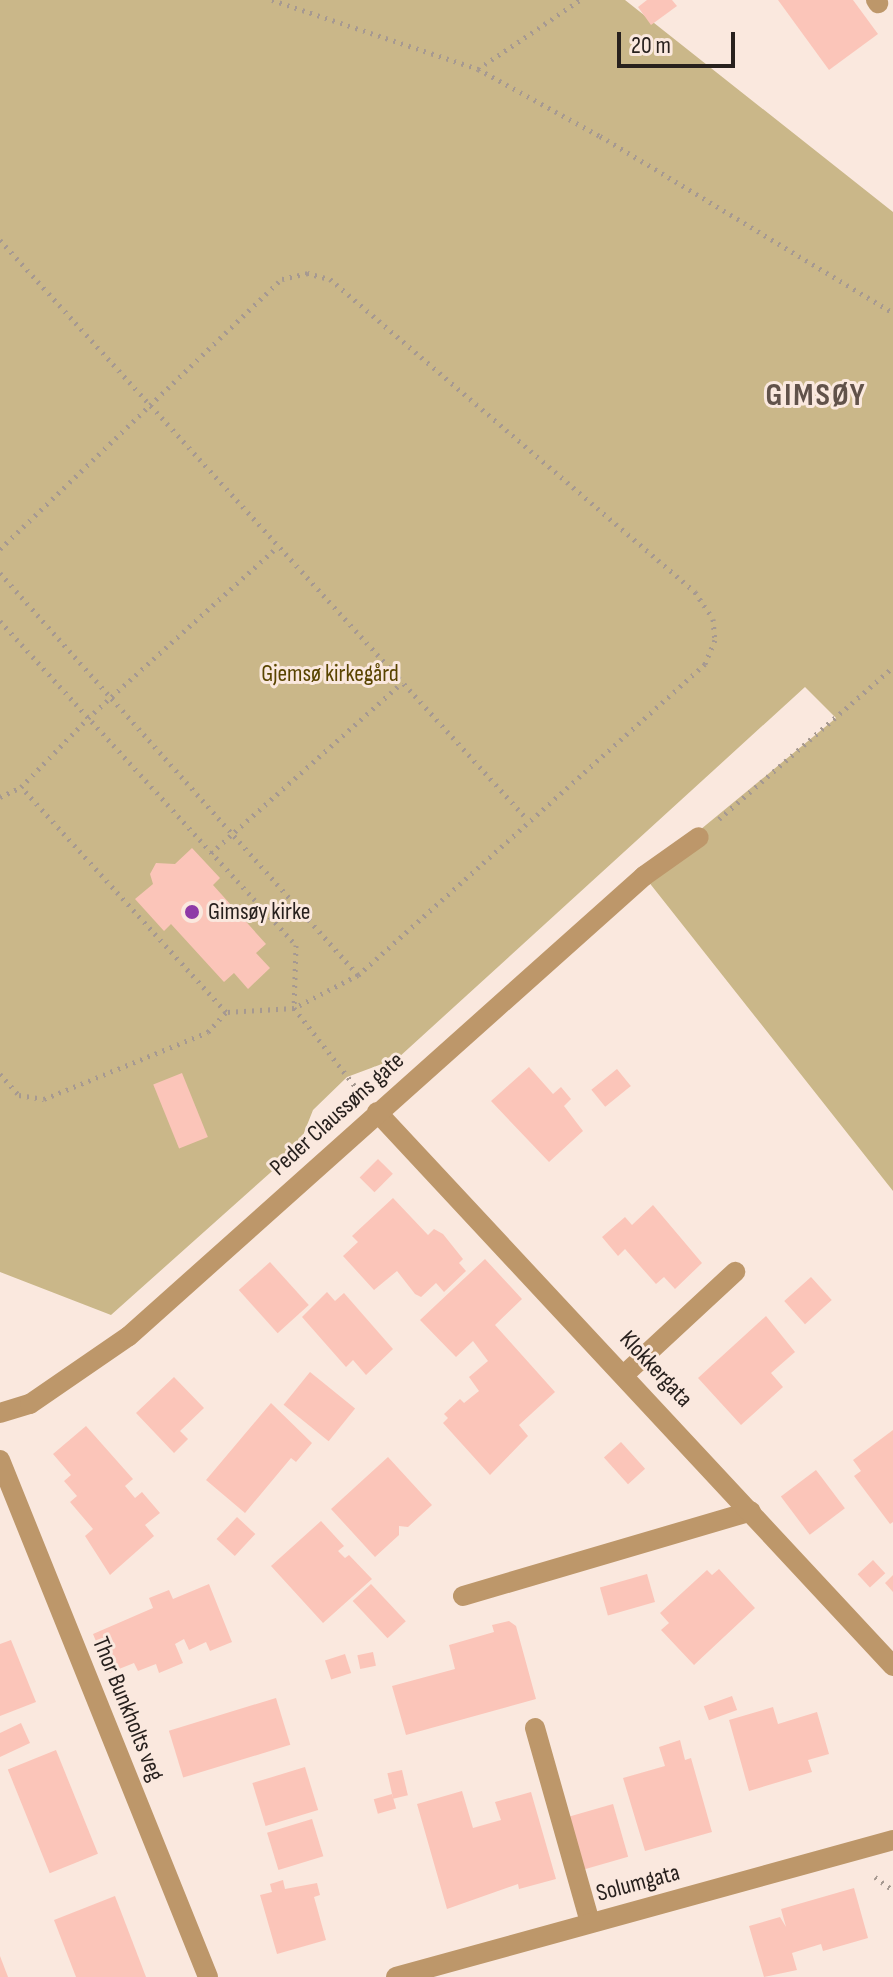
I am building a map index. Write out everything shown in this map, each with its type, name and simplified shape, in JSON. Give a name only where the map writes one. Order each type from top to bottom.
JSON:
[{"type":"street","name":"Peder Claussøns gate","points":[[0,1413],[30,1404],[129,1336],[644,876],[699,837]]},
{"type":"street","name":"Klokkergata","points":[[377,1112],[626,1373],[893,1666]]},
{"type":"street","points":[[626,1373],[735,1272]]},
{"type":"street","name":"Thor Bunkholts veg","points":[[0,1460],[208,1977]]},
{"type":"street","points":[[463,1596],[751,1511]]},
{"type":"street","points":[[535,1728],[590,1922]]},
{"type":"street","name":"Solumgata","points":[[396,1977],[893,1840]]},
{"type":"path","points":[[272,0],[478,69],[600,136],[893,313]]},
{"type":"path","points":[[478,69],[580,0]]},
{"type":"path","points":[[0,240],[148,407],[527,819]]},
{"type":"path","points":[[0,549],[282,279],[307,273],[330,279],[695,592],[713,619],[715,640],[705,664],[527,819],[358,975],[294,1008],[226,1012],[208,1032],[44,1099],[19,1095],[0,1074]]},
{"type":"path","points":[[0,797],[21,787],[110,697],[277,547]]},
{"type":"path","points":[[0,573],[358,975]]},
{"type":"path","points":[[0,621],[296,945],[294,1008],[377,1112]]},
{"type":"path","points":[[699,837],[893,667]]},
{"type":"path","points":[[211,853],[402,683]]},
{"type":"path","points":[[21,787],[226,1012]]},
{"type":"green space","name":"Gjemsø kirkegård","points":[[0,0],[625,0],[893,212],[893,1191],[644,876],[836,718],[805,687],[398,1058],[347,1077],[313,1110],[298,1148],[111,1315],[0,1272]]},
{"type":"building","points":[[647,0],[672,0],[677,6],[651,25],[638,7]]},
{"type":"building","points":[[778,0],[853,0],[878,34],[829,70]]},
{"type":"building","name":"Gimsøy kirke","points":[[192,848],[220,878],[213,885],[266,944],[256,953],[270,968],[248,989],[234,973],[224,982],[171,924],[164,931],[135,899],[153,884],[150,874],[156,863],[175,864]]},
{"type":"building","points":[[529,1067],[553,1094],[561,1087],[571,1099],[564,1106],[583,1131],[549,1162],[491,1101]]},
{"type":"building","points":[[617,1069],[631,1086],[605,1107],[591,1090]]},
{"type":"building","points":[[182,1073],[208,1137],[179,1149],[153,1085]]},
{"type":"building","points":[[378,1159],[393,1174],[374,1192],[360,1177]]},
{"type":"building","points":[[393,1198],[428,1235],[434,1229],[443,1234],[463,1259],[459,1263],[466,1271],[444,1292],[436,1283],[421,1297],[397,1271],[374,1290],[343,1256],[358,1242],[352,1236]]},
{"type":"building","points":[[653,1205],[702,1263],[675,1289],[664,1277],[656,1284],[625,1249],[618,1256],[602,1237],[625,1217],[632,1225]]},
{"type":"building","points":[[485,1259],[522,1299],[495,1325],[555,1392],[519,1425],[528,1436],[490,1475],[443,1423],[448,1418],[444,1414],[460,1399],[464,1403],[479,1391],[469,1377],[488,1361],[473,1341],[456,1357],[420,1320]]},
{"type":"building","points":[[270,1262],[309,1305],[278,1333],[239,1290]]},
{"type":"building","points":[[811,1277],[832,1300],[805,1324],[784,1301]]},
{"type":"building","points":[[327,1292],[335,1301],[344,1293],[393,1349],[366,1375],[353,1360],[346,1367],[302,1317]]},
{"type":"building","points":[[766,1316],[795,1352],[771,1373],[783,1387],[741,1425],[698,1378]]},
{"type":"building","points":[[310,1372],[355,1409],[329,1441],[284,1405]]},
{"type":"building","points":[[174,1377],[204,1408],[180,1431],[188,1439],[174,1453],[136,1413]]},
{"type":"building","points":[[271,1403],[312,1443],[296,1462],[291,1458],[245,1513],[206,1480]]},
{"type":"building","points":[[86,1426],[133,1479],[125,1486],[135,1498],[142,1492],[160,1513],[145,1525],[154,1536],[110,1575],[85,1536],[93,1529],[70,1502],[77,1496],[64,1481],[71,1475],[53,1454]]},
{"type":"building","points":[[893,1430],[893,1522],[890,1524],[854,1476],[861,1471],[853,1460]]},
{"type":"building","points":[[621,1442],[645,1469],[628,1484],[604,1457]]},
{"type":"building","points":[[388,1457],[432,1505],[408,1527],[399,1526],[399,1535],[375,1557],[331,1509]]},
{"type":"building","points":[[816,1470],[845,1508],[810,1535],[781,1496]]},
{"type":"building","points":[[237,1517],[255,1534],[235,1556],[217,1539]]},
{"type":"building","points":[[321,1521],[344,1546],[338,1551],[345,1558],[349,1555],[372,1579],[323,1623],[271,1566]]},
{"type":"building","points":[[873,1560],[885,1573],[870,1587],[858,1574]]},
{"type":"building","points":[[719,1569],[755,1608],[694,1665],[661,1630],[669,1623],[660,1613],[707,1570],[712,1575]]},
{"type":"building","points":[[647,1574],[655,1602],[608,1615],[600,1588]]},
{"type":"building","points":[[893,1575],[893,1592],[885,1583]]},
{"type":"building","points":[[209,1584],[232,1642],[210,1651],[206,1642],[189,1650],[184,1639],[175,1644],[183,1663],[159,1673],[156,1664],[138,1671],[134,1663],[109,1673],[93,1634],[153,1608],[149,1598],[169,1590],[173,1599]]},
{"type":"building","points":[[371,1584],[406,1621],[387,1638],[353,1601]]},
{"type":"building","points":[[509,1621],[516,1626],[536,1699],[406,1735],[392,1686],[455,1669],[449,1645],[494,1632],[492,1625]]},
{"type":"building","points":[[11,1640],[36,1702],[0,1716],[0,1644]]},
{"type":"building","points":[[373,1652],[376,1666],[360,1669],[357,1655]]},
{"type":"building","points":[[345,1654],[351,1673],[331,1680],[325,1660]]},
{"type":"building","points":[[732,1696],[737,1710],[709,1720],[704,1706]]},
{"type":"building","points":[[276,1698],[290,1745],[183,1778],[169,1731]]},
{"type":"building","points":[[773,1707],[778,1724],[817,1712],[829,1754],[808,1760],[812,1772],[749,1791],[729,1720]]},
{"type":"building","points":[[21,1723],[30,1743],[0,1757],[0,1733]]},
{"type":"building","points":[[680,1740],[685,1760],[691,1758],[712,1832],[645,1851],[623,1778],[665,1766],[659,1747]]},
{"type":"building","points":[[56,1750],[98,1854],[50,1873],[8,1769]]},
{"type":"building","points":[[305,1767],[318,1810],[266,1826],[252,1783]]},
{"type":"building","points":[[402,1770],[408,1795],[393,1799],[387,1773]]},
{"type":"building","points":[[462,1791],[473,1828],[501,1820],[495,1802],[531,1792],[556,1879],[519,1889],[518,1884],[447,1909],[417,1804]]},
{"type":"building","points":[[392,1794],[396,1808],[378,1814],[374,1799]]},
{"type":"building","points":[[613,1804],[628,1857],[583,1870],[568,1817]]},
{"type":"building","points":[[312,1819],[323,1856],[278,1870],[267,1833]]},
{"type":"building","points":[[283,1880],[285,1889],[317,1883],[320,1895],[314,1897],[326,1940],[277,1954],[260,1895],[272,1892],[270,1884]]},
{"type":"building","points":[[854,1888],[868,1938],[823,1951],[821,1944],[792,1953],[797,1970],[764,1977],[749,1926],[780,1917],[786,1927],[781,1909]]},
{"type":"building","points":[[115,1896],[146,1977],[76,1977],[54,1920]]},
{"type":"building","points":[[0,1956],[8,1977],[0,1977]]},
{"type":"place","name":"Gimsøy kirke","points":[[192,912]]},
{"type":"district","name":"GIMSØY","points":[[816,396]]}]
